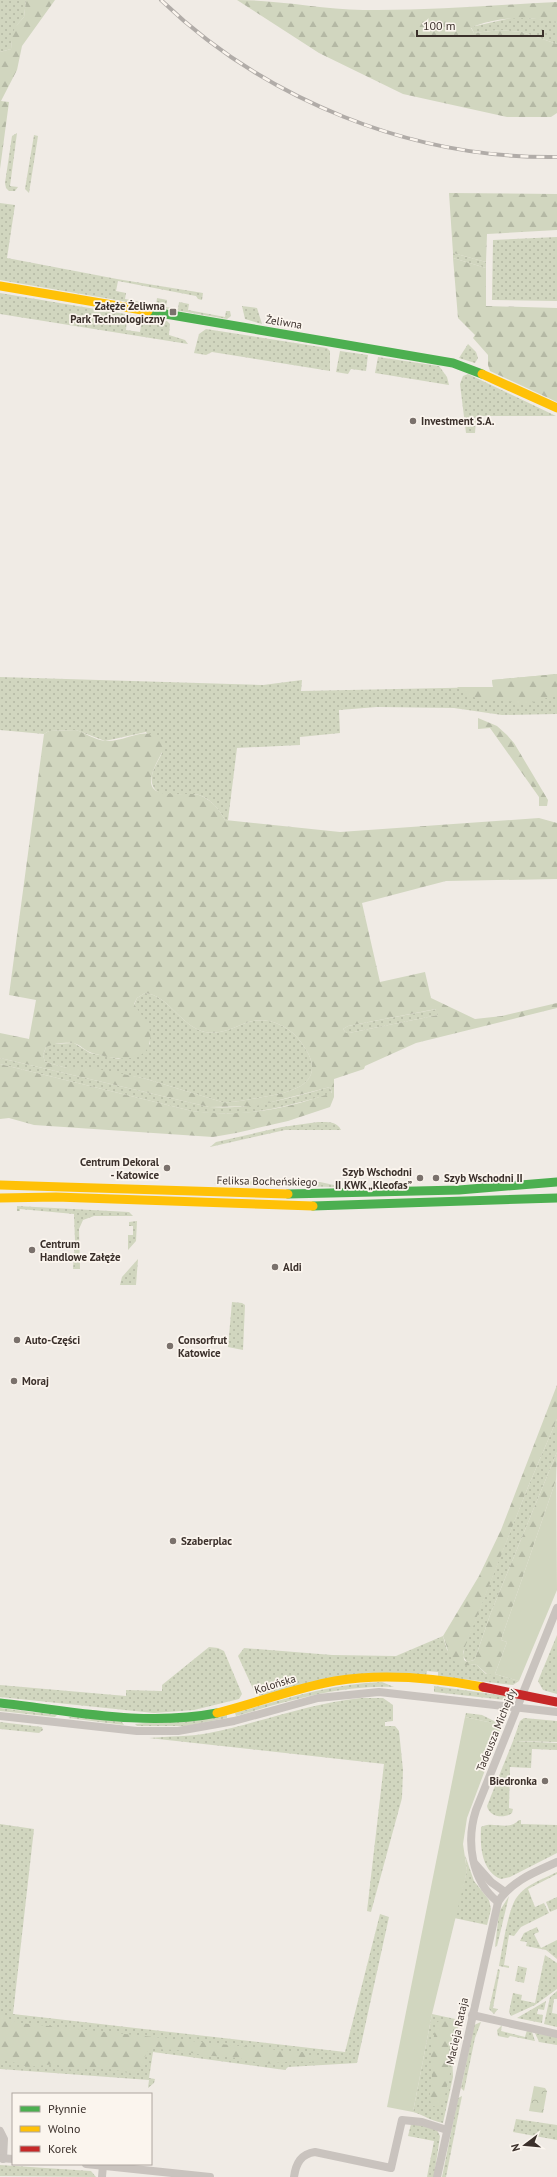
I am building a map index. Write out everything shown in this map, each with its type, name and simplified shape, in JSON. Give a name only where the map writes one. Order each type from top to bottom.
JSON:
[{"type":"street","name":"Żeliwna","points":[[0,286],[452,363],[489,377],[557,408]]},
{"type":"street","name":"Feliksa Bocheńskiego","points":[[0,1185],[314,1195],[477,1189],[557,1182]]},
{"type":"street","points":[[0,1198],[56,1197],[311,1206],[557,1198]]},
{"type":"street","name":"Tadeusza Michejdy","points":[[498,1902],[490,1895],[480,1882],[474,1863],[471,1842],[473,1818],[557,1608]]},
{"type":"street","name":"Kolońska","points":[[0,1703],[141,1719],[177,1719],[232,1709],[338,1680],[379,1677],[433,1680],[522,1694],[557,1702]]},
{"type":"street","points":[[0,1716],[137,1731],[178,1731],[234,1721],[318,1698],[358,1692],[400,1693],[518,1706],[557,1712]]},
{"type":"street","name":"Macieja Rataja","points":[[437,2177],[498,1902],[505,1892],[523,1879],[557,1862]]},
{"type":"street","points":[[474,1863],[491,1882],[505,1892]]},
{"type":"street","points":[[472,2015],[557,2034]]},
{"type":"street","points":[[294,2177],[297,2164],[302,2157],[308,2153],[315,2152],[391,2168],[402,2120],[422,2122],[447,2130]]},
{"type":"street","points":[[0,2131],[4,2139],[1,2158],[12,2159]]},
{"type":"street","points":[[102,2177],[103,2165],[139,2166],[210,2177]]},
{"type":"green space","points":[[0,0],[26,0],[24,17],[17,25],[12,40],[11,49],[0,52]]},
{"type":"green space","points":[[26,0],[55,0],[22,46],[17,70],[1,101],[9,102],[0,169],[0,52],[11,49],[12,36],[15,27],[24,17]]},
{"type":"green space","points":[[237,0],[268,1],[363,10],[436,9],[557,2],[557,23],[548,20],[514,18],[490,21],[471,28],[474,33],[500,30],[522,32],[557,44],[557,113],[551,117],[507,117],[403,94],[319,53]]},
{"type":"green space","points":[[516,17],[550,20],[557,23],[557,44],[522,32],[500,30],[474,33],[471,27]]},
{"type":"green space","points":[[17,133],[10,186],[18,187],[15,191],[9,191],[6,188],[5,183],[12,136]]},
{"type":"green space","points":[[34,135],[38,136],[29,193],[25,189]]},
{"type":"green space","points":[[449,193],[557,194],[557,230],[487,234],[486,262],[453,253]]},
{"type":"green space","points":[[0,203],[15,205],[7,258],[117,279],[203,293],[202,300],[198,299],[196,296],[118,281],[116,291],[126,293],[125,299],[156,305],[157,298],[167,300],[166,307],[178,309],[179,302],[189,304],[188,310],[225,317],[226,311],[230,311],[231,316],[227,319],[0,280]]},
{"type":"green space","points":[[557,237],[557,301],[492,300],[493,240]]},
{"type":"green space","points":[[453,253],[486,262],[486,268],[453,258]]},
{"type":"green space","points":[[453,258],[486,268],[486,306],[557,308],[557,402],[490,371],[488,365],[488,355],[473,338],[475,335],[458,318]]},
{"type":"green space","points":[[0,293],[167,321],[170,324],[169,335],[185,340],[188,344],[0,314]],"holes":[[[127,318],[142,319],[140,332],[126,330]]]},
{"type":"green space","points":[[242,306],[257,308],[262,324],[245,319]]},
{"type":"green space","points":[[206,329],[327,348],[330,351],[330,371],[212,352],[206,355],[194,353],[199,334]]},
{"type":"green space","points":[[468,344],[476,352],[478,358],[475,363],[459,358]]},
{"type":"green space","points":[[340,351],[368,355],[366,371],[351,369],[348,374],[336,372]]},
{"type":"green space","points":[[378,357],[439,366],[447,377],[449,385],[375,373]]},
{"type":"green space","points":[[468,374],[556,416],[483,416],[476,421],[475,433],[466,433],[460,384],[463,376]]},
{"type":"green space","points":[[557,674],[557,714],[502,715],[454,708],[377,707],[339,710],[340,733],[300,737],[300,745],[237,748],[228,820],[225,820],[214,805],[199,795],[169,795],[158,792],[154,788],[152,784],[152,775],[162,753],[146,732],[105,741],[76,730],[49,731],[44,734],[0,730],[0,677],[263,685],[302,680],[301,691],[493,687],[492,680]]},
{"type":"green space","points":[[557,674],[557,695],[523,705],[502,699],[481,700],[462,692],[457,687],[493,687],[492,680]]},
{"type":"green space","points":[[478,718],[497,726],[514,743],[548,800],[547,806],[539,806],[539,797],[490,728],[478,729]]},
{"type":"green space","points":[[76,730],[105,741],[119,740],[138,734],[152,734],[159,736],[164,747],[152,775],[151,784],[154,789],[160,793],[199,795],[208,799],[215,805],[225,820],[340,832],[539,818],[557,823],[557,879],[446,881],[362,903],[380,982],[425,972],[431,998],[475,1019],[502,1016],[557,1003],[557,1008],[416,1043],[365,1066],[364,1069],[334,1079],[334,1097],[330,1107],[288,1121],[236,1133],[213,1137],[34,1125],[9,1118],[0,1119],[0,1064],[192,1111],[211,1113],[246,1113],[263,1111],[297,1104],[332,1093],[330,1087],[256,1106],[209,1107],[0,1058],[0,1033],[29,1039],[36,1000],[9,995],[44,734],[49,731]],"holes":[[[145,993],[154,995],[168,1005],[189,1024],[196,1029],[205,1032],[216,1033],[252,1021],[262,1020],[273,1022],[286,1028],[293,1033],[308,1053],[312,1065],[311,1075],[306,1082],[298,1088],[278,1094],[240,1101],[222,1102],[143,1078],[92,1068],[67,1068],[45,1062],[43,1055],[46,1047],[63,1043],[76,1044],[87,1051],[108,1057],[126,1058],[135,1057],[142,1054],[147,1049],[150,1040],[150,1032],[147,1022],[134,1004],[137,998]],[[436,1009],[438,1015],[349,1033],[346,1033],[343,1029],[348,1026]]]},
{"type":"green space","points":[[145,993],[154,995],[168,1005],[189,1024],[196,1029],[205,1032],[216,1033],[252,1021],[262,1020],[273,1022],[286,1028],[293,1033],[308,1053],[312,1065],[311,1075],[306,1082],[298,1088],[278,1094],[240,1101],[222,1102],[143,1078],[81,1068],[67,1068],[45,1062],[43,1055],[46,1047],[51,1044],[74,1043],[90,1053],[119,1059],[150,1044],[148,1028],[134,1005],[137,998]]},
{"type":"green space","points":[[437,1009],[438,1015],[349,1033],[346,1033],[343,1029],[348,1026]]},
{"type":"green space","points":[[0,1058],[209,1107],[240,1107],[255,1105],[330,1087],[332,1094],[247,1113],[230,1114],[192,1111],[0,1064]]},
{"type":"green space","points":[[328,1122],[337,1125],[341,1130],[285,1130],[210,1147],[216,1142],[282,1127]]},
{"type":"green space","points":[[234,1177],[238,1182],[256,1181],[257,1177],[267,1184],[320,1182],[334,1185],[334,1187],[213,1184],[230,1182]]},
{"type":"green space","points":[[17,1206],[129,1212],[133,1216],[94,1216],[83,1220],[79,1229],[80,1269],[73,1269],[75,1241],[74,1214],[20,1209],[20,1211],[17,1211]]},
{"type":"green space","points":[[137,1221],[136,1241],[128,1250],[128,1235],[133,1235],[133,1226],[129,1226],[129,1222]]},
{"type":"green space","points":[[138,1259],[136,1285],[120,1285],[122,1277]]},
{"type":"green space","points":[[232,1302],[242,1303],[245,1305],[243,1350],[228,1347]]},
{"type":"green space","points":[[557,1385],[557,1419],[528,1487],[463,1652],[464,1660],[467,1662],[474,1660],[490,1615],[557,1452],[556,1480],[501,1640],[507,1642],[495,1674],[488,1675],[477,1665],[466,1665],[455,1662],[449,1654],[443,1636],[479,1576],[501,1530]]},
{"type":"green space","points":[[557,1419],[557,1452],[490,1615],[476,1656],[474,1660],[467,1662],[463,1656],[464,1648],[528,1487]]},
{"type":"green space","points":[[556,1480],[557,1590],[519,1681],[495,1674],[507,1642],[501,1640]]},
{"type":"green space","points":[[557,1635],[557,1694],[543,1690],[538,1681]]},
{"type":"green space","points":[[443,1636],[447,1650],[470,1665],[477,1665],[486,1674],[495,1674],[519,1681],[513,1685],[438,1676],[438,1672],[427,1671],[426,1676],[411,1674],[260,1696],[254,1691],[238,1656],[244,1648],[332,1655],[396,1656]]},
{"type":"green space","points":[[209,1647],[218,1648],[224,1651],[242,1694],[239,1699],[194,1710],[154,1713],[0,1697],[0,1685],[126,1696],[126,1690],[162,1691],[162,1685]]},
{"type":"green space","points":[[382,1682],[394,1687],[374,1687],[334,1691],[236,1716],[235,1713],[326,1689],[363,1683]]},
{"type":"green space","points":[[434,1686],[506,1696],[508,1699],[505,1700],[434,1692]]},
{"type":"green space","points":[[361,1698],[383,1698],[393,1705],[393,1721],[385,1722],[385,1726],[395,1726],[399,1731],[403,1770],[402,1798],[371,1912],[367,1911],[384,1764],[149,1738],[209,1733],[322,1704]]},
{"type":"green space","points":[[0,1708],[57,1715],[55,1717],[0,1711]]},
{"type":"green space","points":[[466,1713],[482,1715],[502,1725],[465,1717]]},
{"type":"green space","points":[[227,1715],[227,1718],[185,1726],[137,1726],[135,1724]]},
{"type":"green space","points":[[73,1716],[122,1722],[124,1725],[68,1718]]},
{"type":"green space","points":[[465,1717],[502,1725],[467,1818],[463,1844],[467,1871],[432,2014],[413,2112],[387,2107]]},
{"type":"green space","points":[[524,1718],[557,1721],[557,1742],[513,1741],[520,1721]]},
{"type":"green space","points":[[0,1722],[42,1727],[43,1730],[39,1733],[0,1729]]},
{"type":"green space","points":[[513,1741],[557,1743],[557,1750],[532,1749],[531,1768],[510,1767],[509,1808],[513,1809],[512,1813],[505,1816],[497,1816],[488,1810],[487,1806]]},
{"type":"green space","points":[[521,1820],[521,1824],[557,1825],[557,1853],[510,1877],[501,1879],[489,1870],[483,1857],[481,1827],[486,1825],[505,1826]]},
{"type":"green space","points":[[0,1824],[34,1829],[13,2014],[345,2052],[380,1914],[389,1917],[357,2063],[288,2067],[285,2070],[153,2052],[149,2078],[155,2079],[154,2083],[148,2088],[149,2080],[0,2069]]},
{"type":"green space","points":[[465,1855],[474,1881],[489,1900],[491,1909],[487,1925],[454,1918],[467,1871]]},
{"type":"green space","points":[[557,1872],[557,1874],[528,1889],[535,1907],[544,1903],[549,1913],[521,1927],[514,1936],[509,1935],[504,1965],[509,1966],[509,1968],[499,1966],[508,1920],[517,1897],[530,1885]]},
{"type":"green space","points":[[509,1896],[497,1946],[495,1947],[499,1912]]},
{"type":"green space","points":[[557,1897],[557,1909],[550,1912],[546,1902]]},
{"type":"green space","points":[[537,1927],[539,1932],[534,1934],[541,1948],[557,1940],[557,1959],[546,1950],[526,1946],[527,1942],[520,1941],[524,1933]]},
{"type":"green space","points":[[545,1955],[557,1963],[557,1989],[535,2005],[511,2016],[509,2012],[513,1993],[522,1995],[521,2000],[535,2003]]},
{"type":"green space","points":[[518,1966],[527,1968],[524,1983],[515,1981]]},
{"type":"green space","points":[[498,1969],[500,1970],[493,2008],[498,2009],[494,2014],[489,2009]]},
{"type":"green space","points":[[557,1991],[557,1999],[554,1999],[552,2013],[557,2014],[557,2027],[544,2024],[550,1997]]},
{"type":"green space","points":[[546,2001],[544,2010],[538,2009],[537,2014],[543,2015],[542,2023],[517,2018]]},
{"type":"green space","points":[[432,2014],[460,2020],[452,2053],[453,2077],[443,2123],[413,2112]]},
{"type":"green space","points":[[0,2016],[20,2023],[303,2052],[307,2057],[319,2057],[324,2061],[319,2063],[295,2061],[264,2064],[238,2058],[202,2055],[177,2050],[153,2049],[146,2052],[143,2067],[134,2074],[101,2067],[72,2070],[55,2064],[28,2067],[0,2060]]},
{"type":"green space","points":[[442,2019],[449,2021],[454,2026],[448,2052],[450,2074],[443,2103],[433,2106],[430,2099],[432,2079],[431,2053],[436,2023]]},
{"type":"green space","points":[[481,2022],[475,2038],[464,2091],[461,2088],[474,2025]]},
{"type":"green space","points":[[502,2025],[501,2031],[525,2037],[527,2030],[532,2032],[535,2041],[510,2036],[508,2038],[498,2036],[497,2030]]},
{"type":"green space","points":[[535,2033],[557,2037],[557,2045],[539,2042]]},
{"type":"green space","points":[[534,2086],[545,2088],[547,2091],[543,2113],[529,2111]]},
{"type":"green space","points":[[462,2096],[446,2177],[442,2177],[458,2098]]},
{"type":"green space","points":[[516,2119],[557,2125],[557,2140],[513,2132]]},
{"type":"green space","points":[[417,2123],[437,2130],[440,2136],[434,2177],[427,2177],[434,2141],[408,2136],[411,2124]]},
{"type":"green space","points":[[0,2165],[91,2171],[96,2177],[0,2176]]},
{"type":"railway","points":[[161,0],[202,36],[246,67],[294,94],[344,117],[395,135],[449,147],[503,155],[557,157]]},
{"type":"traffic: fast","points":[[148,311],[453,363],[482,374]]},
{"type":"traffic: fast","points":[[288,1194],[459,1190],[557,1182]]},
{"type":"traffic: fast","points":[[313,1206],[557,1198]]},
{"type":"traffic: fast","points":[[0,1703],[136,1718],[190,1717],[217,1713]]},
{"type":"traffic: slow","points":[[0,286],[148,311]]},
{"type":"traffic: slow","points":[[482,374],[557,408]]},
{"type":"traffic: slow","points":[[0,1185],[288,1194]]},
{"type":"traffic: slow","points":[[0,1198],[56,1197],[313,1206]]},
{"type":"traffic: slow","points":[[217,1713],[320,1684],[372,1677],[428,1679],[483,1687]]},
{"type":"traffic: jam","points":[[483,1687],[557,1702]]},
{"type":"place","name":"Załęże Żeliwna Park Technologiczny","points":[[173,312]]},
{"type":"place","name":"Investment S.A.","points":[[413,421]]},
{"type":"place","name":"Centrum Dekoral - Katowice","points":[[167,1168]]},
{"type":"place","name":"Szyb Wschodni II KWK „Kleofas”","points":[[420,1178]]},
{"type":"place","name":"Szyb Wschodni II","points":[[436,1178]]},
{"type":"place","name":"Centrum Handlowe Załęże","points":[[32,1250]]},
{"type":"place","name":"Aldi","points":[[275,1267]]},
{"type":"place","name":"Auto-Części","points":[[17,1340]]},
{"type":"place","name":"Consorfrut Katowice","points":[[170,1346]]},
{"type":"place","name":"Moraj","points":[[14,1381]]},
{"type":"place","name":"Szaberplac","points":[[173,1541]]},
{"type":"place","name":"Biedronka","points":[[545,1781]]}]
